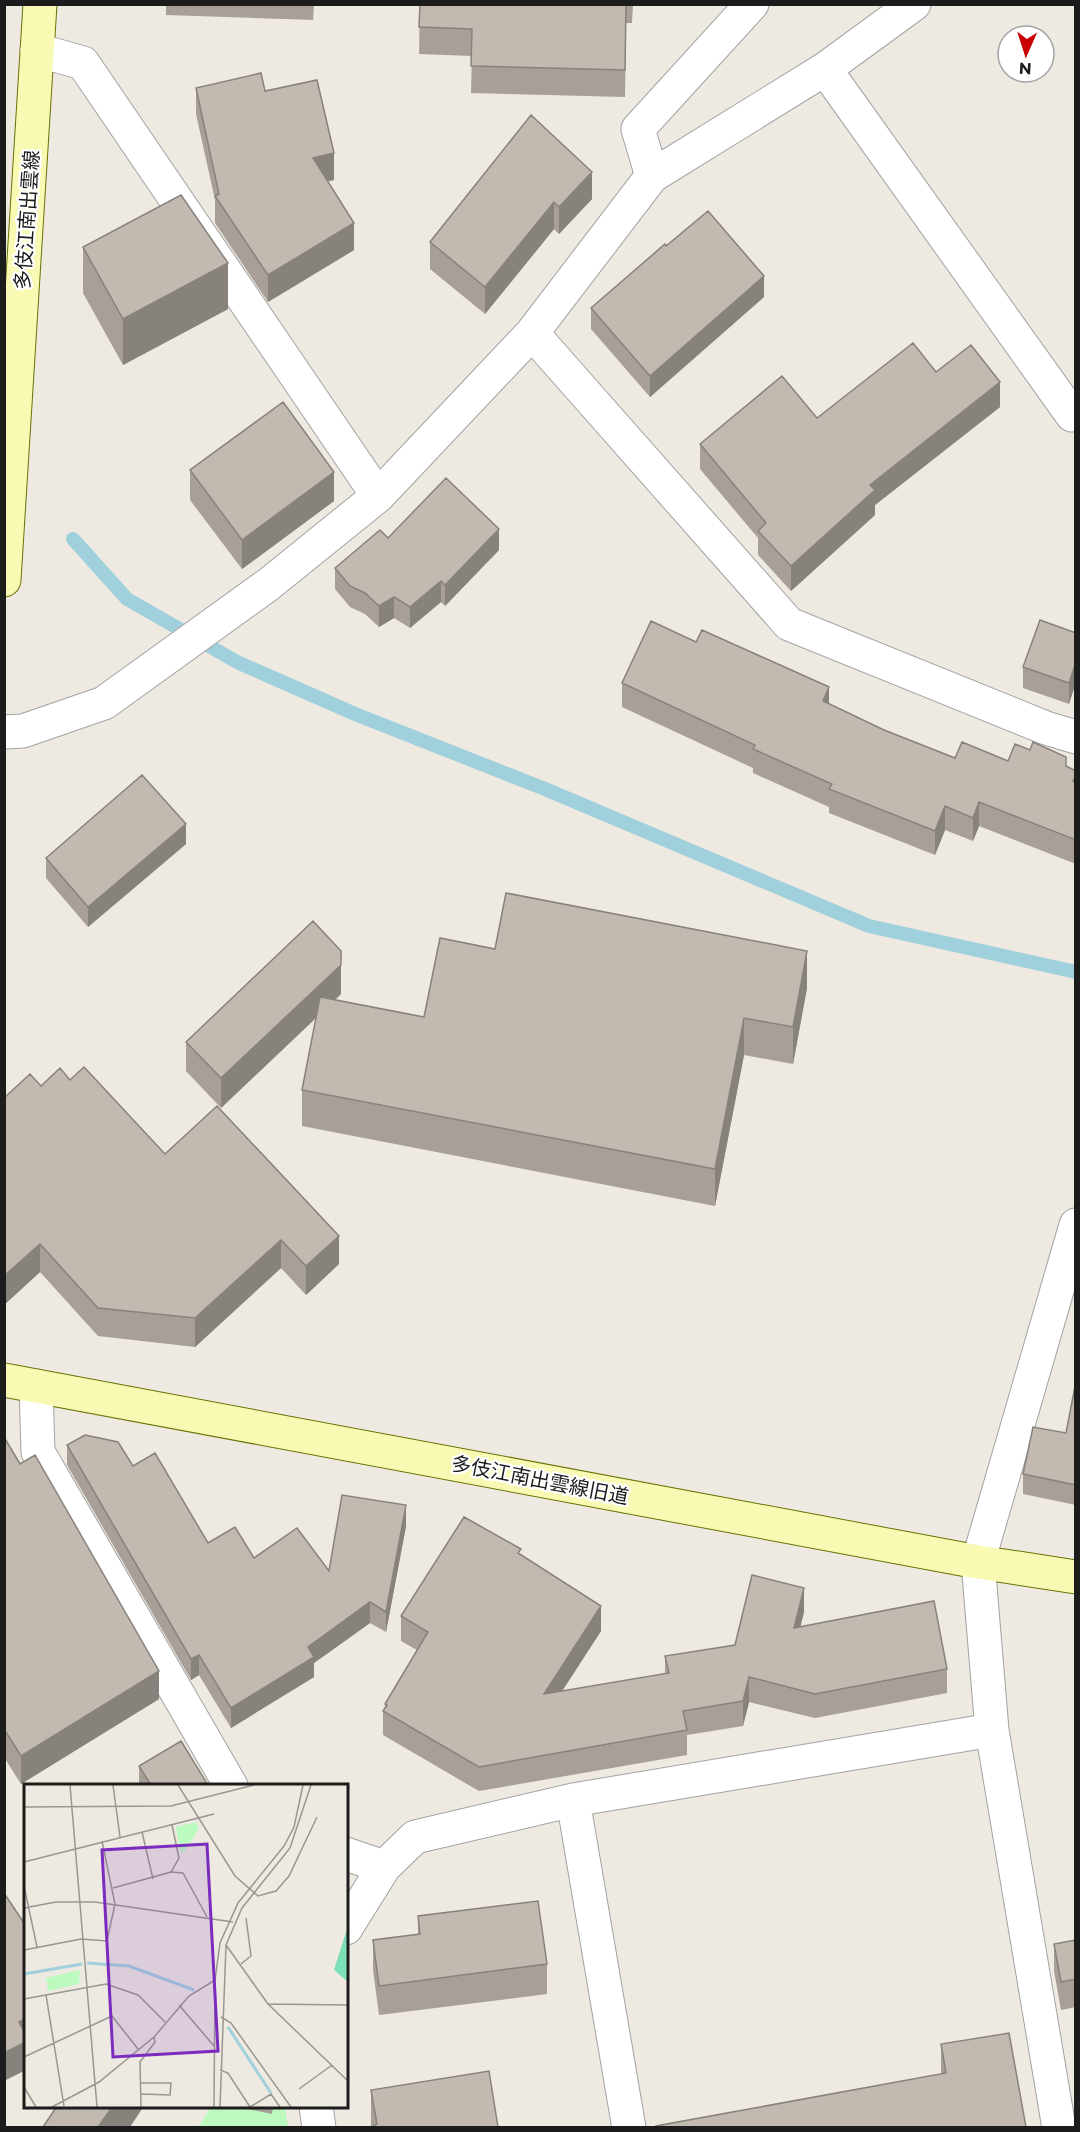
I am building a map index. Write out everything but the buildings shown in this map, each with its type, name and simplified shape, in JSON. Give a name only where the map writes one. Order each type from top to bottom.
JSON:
[{"type":"street","name":"多伎江南出雲線","points":[[4,580],[40,4]]},
{"type":"street","points":[[652,176],[638,129],[752,4]]},
{"type":"street","points":[[4,732],[22,731],[104,703],[269,584],[378,496],[532,333],[652,176],[825,69],[914,4]]},
{"type":"street","points":[[37,50],[83,63],[378,496]]},
{"type":"street","points":[[825,69],[1072,415],[1076,413]]},
{"type":"street","points":[[532,333],[789,624],[1046,728],[1076,736]]},
{"type":"street","points":[[1059,2127],[992,1730],[978,1562],[1076,1225]]},
{"type":"street","points":[[20,1383],[38,1452],[230,1784]]},
{"type":"street","name":"多伎江南出雲線旧道","points":[[20,1383],[978,1562],[1076,1577]]},
{"type":"street","points":[[348,1925],[384,1867],[415,1837],[573,1800],[992,1730]]},
{"type":"street","points":[[573,1800],[629,2127]]},
{"type":"street","points":[[348,1855],[384,1867]]},
{"type":"street","points":[[316,2108],[320,2127]]},
{"type":"green space","points":[[211,2108],[285,2108],[288,2127],[197,2128]]},
{"type":"waterway","points":[[73,539],[127,599],[237,662],[355,714],[545,789],[869,926],[1076,972]]}]
